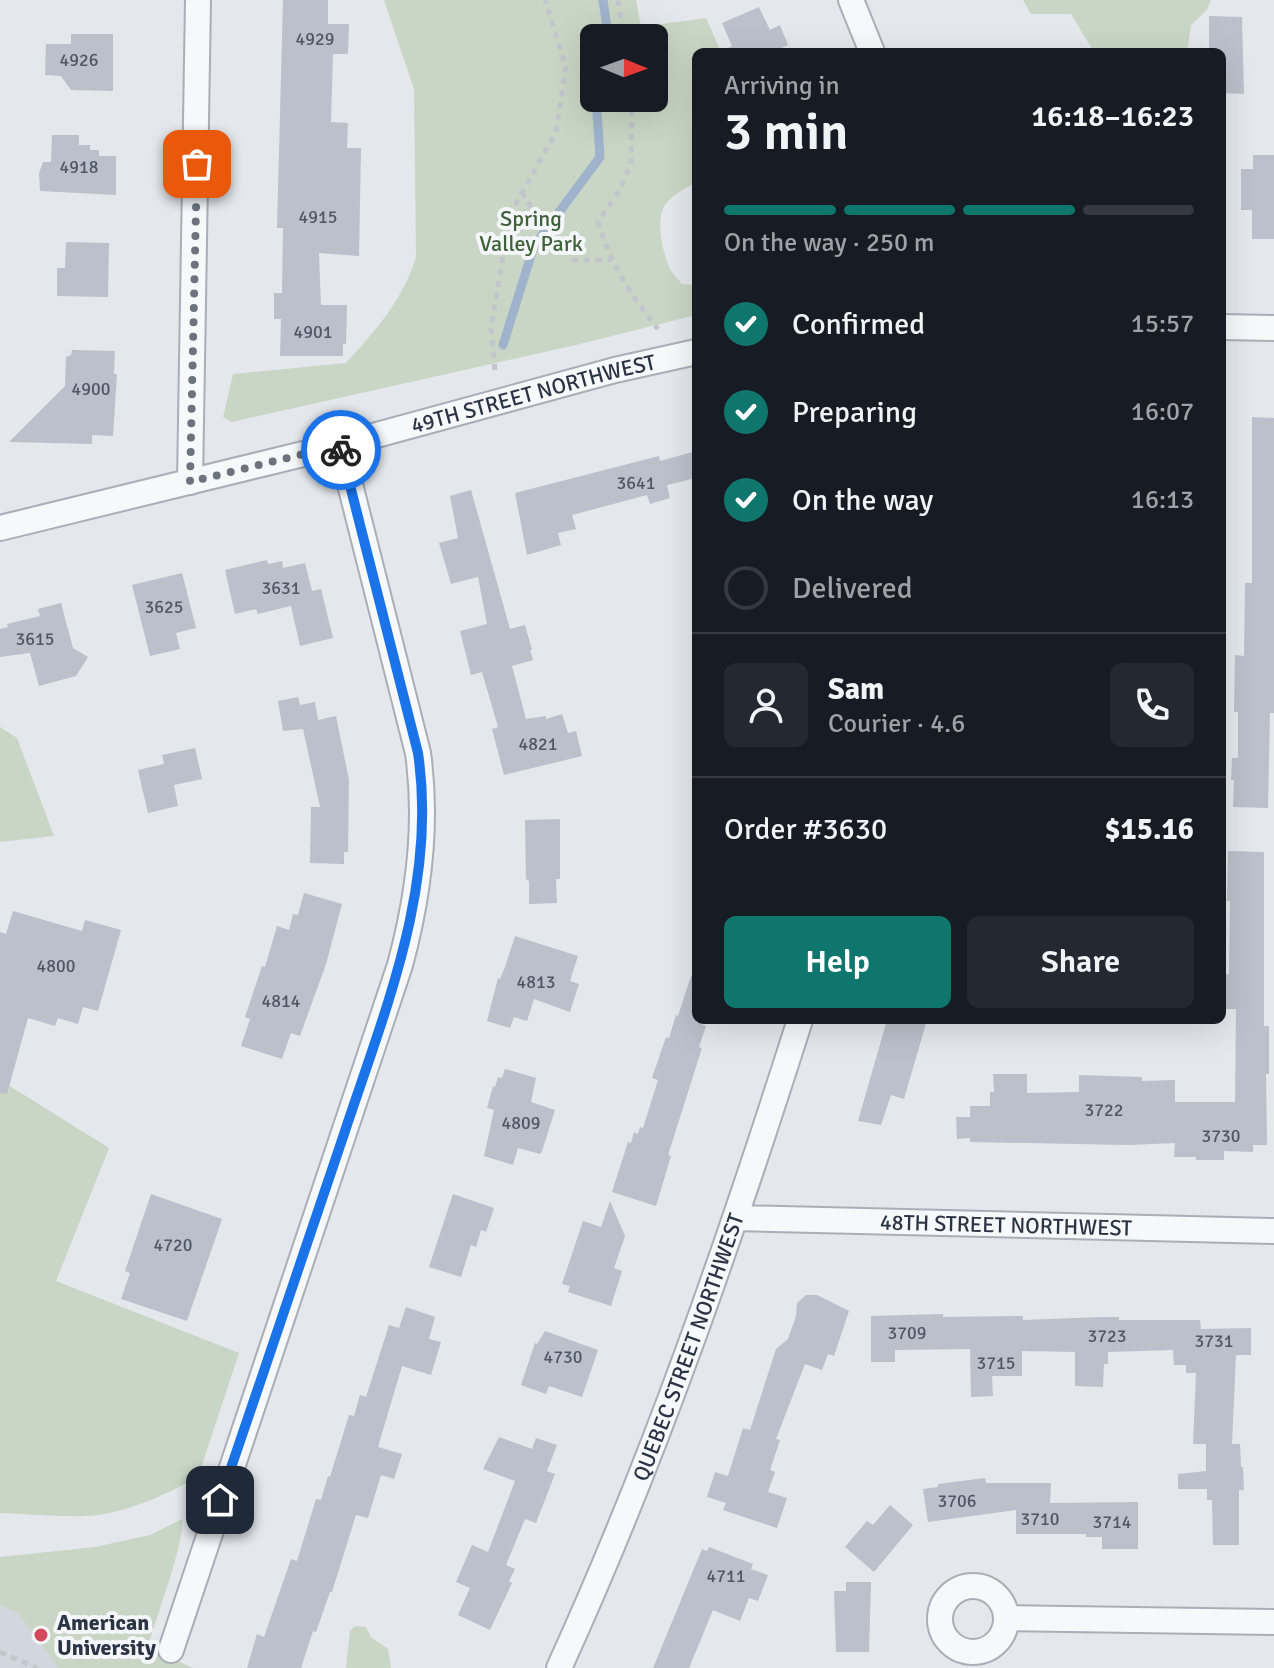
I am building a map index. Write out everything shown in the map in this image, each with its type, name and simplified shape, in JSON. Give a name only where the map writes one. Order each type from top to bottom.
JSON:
[{"type":"street","points":[[190,482],[198,0]]},
{"type":"street","points":[[851,0],[870,48]]},
{"type":"street","points":[[1226,327],[1274,328]]},
{"type":"street","name":"49TH STREET NORTHWEST","points":[[0,528],[340,445],[615,370],[692,353]]},
{"type":"street","points":[[171,1650],[400,965],[416,895],[424,799],[418,753],[340,445]]},
{"type":"street","name":"QUEBEC STREET NORTHWEST","points":[[559,1668],[655,1441],[736,1218],[799,1024]]},
{"type":"street","name":"48TH STREET NORTHWEST","points":[[736,1218],[1274,1231]]},
{"type":"street","points":[[1006,1618],[1274,1622]]},
{"type":"path","points":[[495,370],[491,329],[510,214],[556,132],[566,67],[545,0]]},
{"type":"path","points":[[618,0],[621,24]]},
{"type":"path","points":[[632,112],[631,164],[619,191],[598,222],[611,260],[635,300],[658,329]]},
{"type":"path","points":[[522,192],[545,231],[574,260],[611,260]]},
{"type":"path","points":[[0,1652],[37,1668]]},
{"type":"shaded area","name":"American University","points":[[0,1606],[165,1663],[175,1668],[0,1668]]},
{"type":"green space","name":"Spring Valley Park","points":[[384,0],[636,0],[640,24],[580,24],[580,112],[668,112],[668,24],[663,24],[706,18],[719,48],[692,48],[692,185],[665,205],[660,228],[670,269],[682,284],[692,285],[692,316],[232,422],[223,417],[233,374],[346,363],[396,301],[416,257],[414,89]]},
{"type":"green space","points":[[1023,0],[1211,0],[1207,10],[1191,25],[1188,48],[1092,48],[1071,14],[1031,14]]},
{"type":"green space","points":[[0,727],[17,738],[54,836],[0,842]]},
{"type":"green space","points":[[0,1080],[109,1148],[56,1281],[239,1353],[198,1477],[130,1508],[87,1516],[0,1513]]},
{"type":"green space","points":[[182,1519],[175,1560],[149,1643],[151,1649],[193,1668],[59,1668],[17,1612],[0,1606],[0,1557],[95,1547],[150,1535]]},
{"type":"green space","points":[[355,1626],[366,1627],[371,1637],[388,1649],[391,1668],[346,1668],[350,1631]]},
{"type":"building","points":[[283,0],[328,0],[328,24],[349,24],[348,54],[333,54],[331,122],[348,123],[347,148],[361,148],[359,256],[319,253],[321,305],[347,305],[343,356],[280,356],[281,319],[274,319],[274,293],[282,293],[283,228],[277,228]]},
{"type":"building","points":[[759,7],[770,30],[780,25],[788,45],[781,48],[728,48],[732,46],[722,23]]},
{"type":"building","points":[[1209,16],[1242,17],[1244,94],[1226,93],[1226,48],[1209,48]]},
{"type":"building","points":[[71,34],[113,34],[113,91],[71,90],[61,76],[45,75],[46,44],[71,44]]},
{"type":"building","points":[[52,135],[79,135],[79,145],[90,145],[90,150],[99,150],[99,156],[116,156],[116,195],[40,191],[39,173],[43,162],[51,162]]},
{"type":"building","points":[[1253,155],[1274,155],[1274,239],[1252,239],[1252,210],[1241,210],[1241,169],[1253,169]]},
{"type":"building","points":[[66,242],[109,243],[108,297],[57,296],[57,268],[65,268]]},
{"type":"building","points":[[72,350],[115,351],[114,374],[117,374],[113,436],[92,435],[92,444],[9,442],[65,386],[66,357],[71,355]]},
{"type":"building","points":[[1252,417],[1274,418],[1274,713],[1270,713],[1268,808],[1233,807],[1234,780],[1231,780],[1232,758],[1238,758],[1238,712],[1234,712],[1235,655],[1244,656],[1245,583],[1252,583]]},
{"type":"building","points":[[692,452],[692,479],[667,485],[670,498],[650,504],[647,495],[572,515],[576,529],[558,533],[561,545],[527,555],[515,493],[659,456],[660,461]]},
{"type":"building","points":[[471,490],[510,629],[525,625],[532,650],[533,660],[512,666],[526,719],[546,716],[546,719],[562,714],[568,733],[576,731],[582,756],[504,775],[492,729],[498,727],[482,672],[471,675],[460,631],[487,624],[478,577],[451,584],[439,543],[458,538],[450,496]]},
{"type":"building","points":[[267,560],[268,564],[282,561],[283,568],[305,563],[312,591],[321,589],[333,638],[300,646],[291,606],[258,614],[256,609],[235,614],[225,570]]},
{"type":"building","points":[[182,573],[196,628],[176,633],[180,649],[150,656],[132,585]]},
{"type":"building","points":[[61,603],[73,648],[88,657],[76,676],[39,686],[30,653],[0,657],[0,629],[8,627],[7,624],[40,616],[38,609]]},
{"type":"building","points":[[298,697],[300,705],[315,702],[318,720],[336,716],[349,780],[348,852],[344,852],[344,864],[310,863],[311,807],[320,807],[303,729],[283,731],[278,701]]},
{"type":"building","points":[[195,748],[202,779],[174,785],[178,806],[148,813],[138,770],[164,764],[162,755]]},
{"type":"building","points":[[560,819],[557,903],[529,904],[525,820]]},
{"type":"building","points":[[1228,851],[1264,852],[1264,1026],[1269,1026],[1267,1145],[1253,1145],[1253,1152],[1224,1151],[1224,1160],[1196,1160],[1196,1157],[1174,1157],[1175,1143],[1128,1145],[970,1142],[970,1138],[957,1139],[956,1117],[970,1117],[970,1106],[990,1106],[990,1092],[994,1092],[993,1074],[1027,1074],[1027,1093],[1079,1092],[1079,1075],[1142,1077],[1142,1081],[1175,1080],[1175,1102],[1235,1102],[1236,1009],[1226,1009],[1230,901],[1227,901]]},
{"type":"building","points":[[304,893],[342,904],[326,964],[300,1036],[291,1033],[282,1059],[241,1046],[250,1019],[245,1017],[277,926],[289,930],[293,914],[298,915]]},
{"type":"building","points":[[13,911],[82,931],[85,920],[121,930],[98,1011],[83,1007],[78,1024],[58,1018],[55,1026],[28,1018],[7,1094],[0,1093],[0,932],[6,934]]},
{"type":"building","points":[[515,936],[578,956],[570,981],[579,984],[570,1012],[534,999],[527,1021],[514,1017],[510,1028],[487,1021],[498,978]]},
{"type":"building","points":[[692,976],[692,1024],[706,1026],[656,1206],[612,1192],[628,1142],[631,1143],[634,1132],[638,1134],[640,1127],[643,1128],[658,1080],[652,1078],[666,1037],[669,1038]]},
{"type":"building","points":[[886,1024],[926,1024],[904,1099],[891,1095],[881,1125],[858,1121]]},
{"type":"building","points":[[505,1069],[536,1078],[531,1102],[555,1110],[540,1154],[518,1148],[513,1165],[484,1156],[494,1110],[487,1108],[493,1086],[498,1077],[502,1078]]},
{"type":"building","points":[[151,1194],[222,1219],[187,1321],[121,1299],[130,1273],[125,1271]]},
{"type":"building","points":[[453,1194],[494,1208],[486,1232],[481,1230],[476,1247],[471,1245],[461,1277],[429,1267]]},
{"type":"building","points":[[610,1201],[625,1236],[614,1268],[622,1271],[611,1306],[568,1292],[570,1286],[562,1284],[583,1221],[601,1227]]},
{"type":"building","points":[[806,1295],[817,1295],[849,1311],[834,1356],[828,1354],[822,1370],[805,1364],[776,1439],[780,1440],[770,1470],[775,1472],[768,1492],[787,1498],[777,1528],[723,1510],[726,1503],[707,1497],[715,1472],[728,1476],[743,1428],[750,1430],[776,1349],[788,1339],[797,1303]]},
{"type":"building","points":[[406,1307],[435,1317],[429,1339],[441,1342],[431,1375],[402,1366],[378,1447],[402,1454],[394,1479],[381,1475],[368,1518],[356,1515],[332,1592],[316,1632],[313,1631],[301,1668],[247,1668],[257,1634],[264,1637],[291,1559],[297,1561],[316,1499],[321,1500],[330,1477],[349,1415],[354,1416],[360,1395],[366,1397],[389,1325],[399,1328]]},
{"type":"building","points":[[943,1314],[943,1317],[1023,1316],[1023,1320],[1119,1317],[1119,1320],[1200,1320],[1201,1329],[1251,1328],[1251,1355],[1236,1355],[1232,1444],[1240,1444],[1244,1490],[1239,1490],[1239,1545],[1213,1545],[1212,1500],[1207,1500],[1207,1489],[1178,1489],[1178,1474],[1206,1471],[1206,1444],[1193,1444],[1196,1373],[1186,1373],[1186,1365],[1174,1365],[1173,1350],[1108,1352],[1103,1387],[1075,1386],[1075,1352],[1022,1351],[1022,1376],[992,1376],[993,1396],[971,1397],[970,1349],[895,1350],[895,1362],[871,1362],[871,1316]]},
{"type":"building","points":[[545,1331],[598,1350],[582,1397],[549,1386],[546,1394],[521,1385],[535,1343]]},
{"type":"building","points":[[499,1437],[532,1449],[536,1438],[557,1445],[547,1471],[555,1474],[536,1523],[525,1519],[506,1565],[515,1569],[509,1581],[512,1583],[490,1630],[458,1615],[470,1588],[456,1582],[472,1545],[488,1552],[515,1481],[483,1469]]},
{"type":"building","points":[[985,1478],[986,1483],[1051,1483],[1050,1503],[1138,1502],[1138,1549],[1102,1549],[1102,1537],[1086,1537],[1086,1534],[1016,1534],[1016,1510],[928,1522],[923,1489]]},
{"type":"building","points":[[890,1505],[913,1525],[874,1572],[845,1547],[867,1521],[873,1525]]},
{"type":"building","points":[[709,1547],[753,1564],[751,1569],[768,1575],[758,1601],[749,1598],[740,1621],[713,1610],[689,1668],[653,1668],[702,1549],[707,1551]]},
{"type":"building","points":[[846,1582],[871,1582],[869,1652],[836,1652],[834,1591],[846,1591]]},
{"type":"waterway","points":[[603,0],[606,24]]},
{"type":"waterway","points":[[503,345],[534,246],[600,157],[597,112]]},
{"type":"way so far","points":[[197,164],[190,482],[340,445],[341,450]]},
{"type":"place","name":"American University","points":[[41,1635]]},
{"type":"route","points":[[220,1500],[400,965],[416,895],[422,847],[424,799],[418,753],[341,450]]}]
